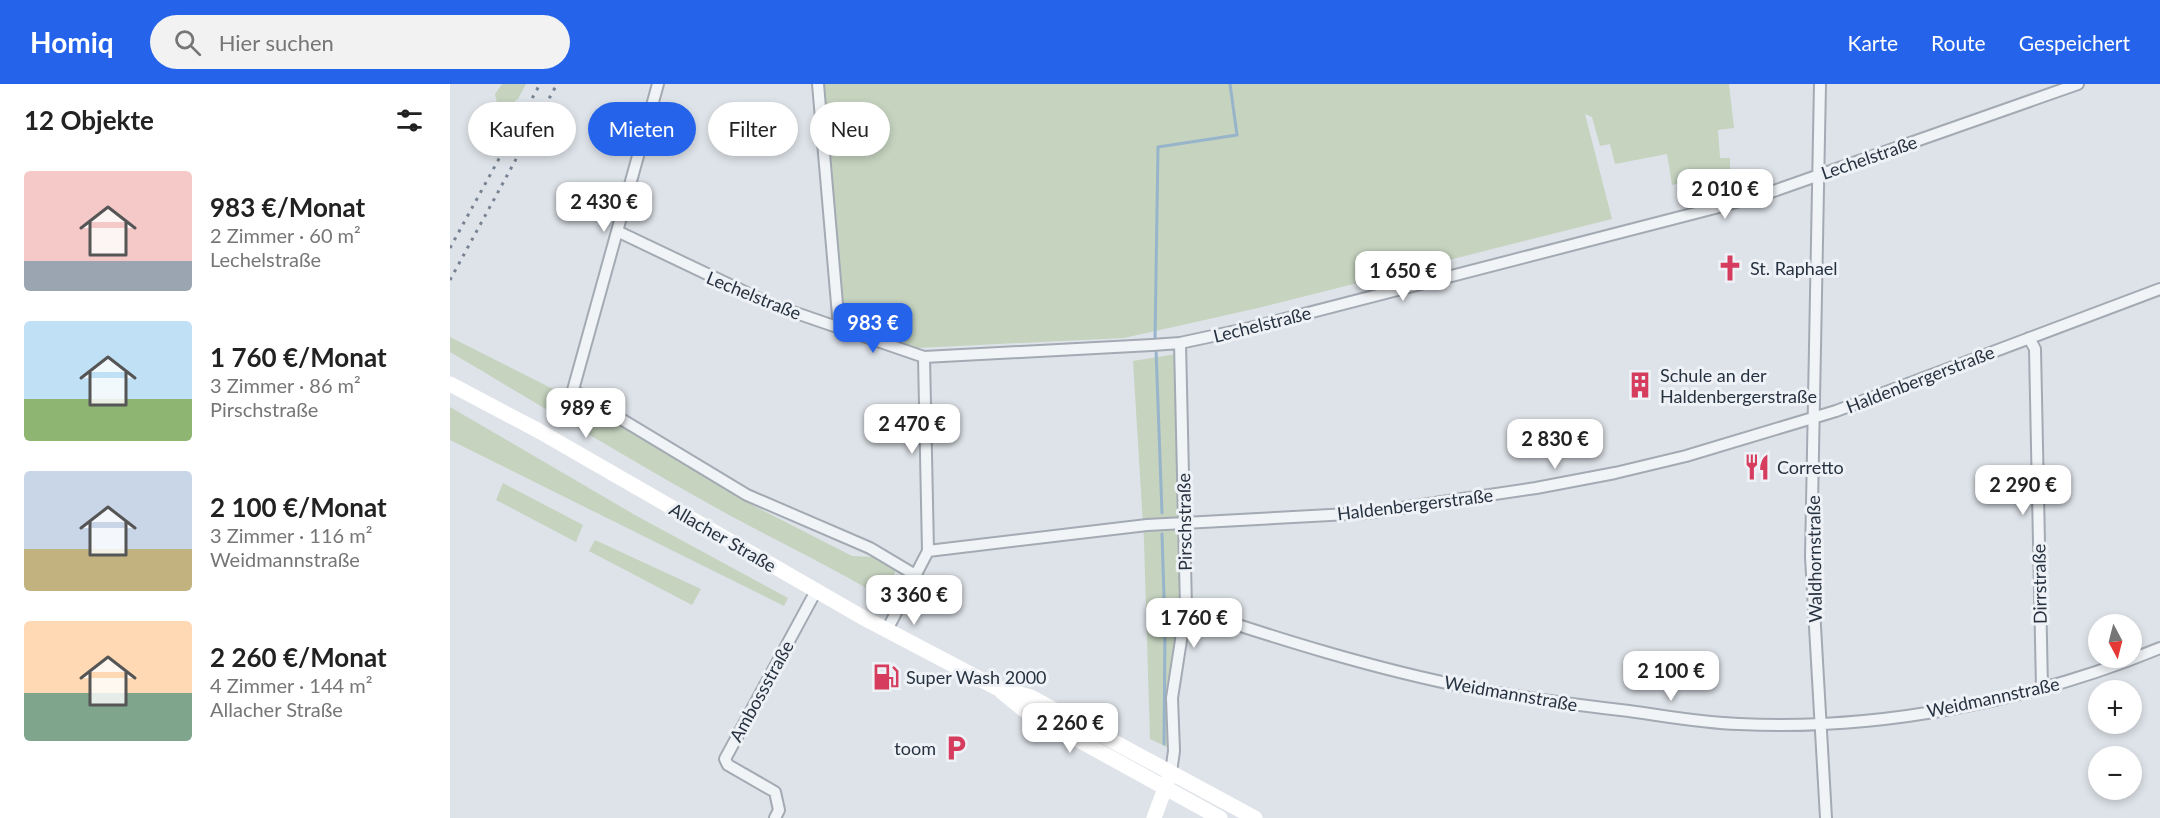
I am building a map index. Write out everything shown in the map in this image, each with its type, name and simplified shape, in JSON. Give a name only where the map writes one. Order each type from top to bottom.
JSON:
[{"type":"main road","name":"Allacher Straße","points":[[450,384],[550,437],[816,591],[997,688],[1024,710],[1164,790],[1220,818]]},
{"type":"main road","name":"Allacher Straße","points":[[997,688],[1031,697],[1255,818]]},
{"type":"main road","points":[[1154,818],[1171,772]]},
{"type":"street","points":[[658,84],[619,232],[573,390],[747,495],[870,548],[917,576]]},
{"type":"street","points":[[818,84],[839,327]]},
{"type":"street","name":"Waldhornstraße","points":[[1820,84],[1811,557],[1826,818]]},
{"type":"street","name":"Lechelstraße","points":[[619,232],[770,304],[924,357],[1180,343],[1250,328],[1715,208],[2074,85]]},
{"type":"street","name":"Haldenbergerstraße","points":[[928,551],[1183,523],[1367,513],[1536,488],[1686,456],[1813,418],[2160,289]]},
{"type":"street","name":"Dirrstraße","points":[[2030,338],[2036,349],[2042,688]]},
{"type":"street","name":"Pirschstraße","points":[[1171,772],[1174,751],[1172,698],[1186,608],[1180,343]]},
{"type":"street","points":[[887,630],[928,551],[924,357]]},
{"type":"street","name":"Ambossstraße","points":[[775,818],[779,810],[775,792],[728,765],[726,755],[816,591]]},
{"type":"street","name":"Weidmannstraße","points":[[1186,608],[1351,659],[1470,688],[1576,705],[1739,724],[1821,722],[1907,715],[2042,688],[2102,670],[2160,648]]},
{"type":"green space","points":[[502,84],[526,84],[514,102],[497,102],[495,94]]},
{"type":"green space","points":[[822,84],[1729,84],[1734,128],[1718,130],[1720,158],[1730,158],[1730,172],[1672,185],[1667,154],[1615,164],[1610,144],[1600,146],[1592,117],[1585,114],[1612,219],[1258,308],[1124,338],[917,348],[843,319],[828,156],[890,156],[890,102],[824,102]]},
{"type":"green space","points":[[450,337],[553,389],[570,393],[752,505],[852,556],[875,557],[897,567],[888,590],[878,595],[659,475],[450,352]]},
{"type":"green space","points":[[1176,354],[1183,609],[1169,748],[1150,739],[1144,541],[1133,361]]},
{"type":"green space","points":[[450,407],[635,515],[788,598],[784,606],[450,440]]},
{"type":"green space","points":[[503,483],[583,525],[576,542],[496,500]]},
{"type":"green space","points":[[595,540],[701,589],[692,605],[589,551]]},
{"type":"waterway","points":[[1155,340],[1158,147],[1237,135],[1230,84]]},
{"type":"waterway","points":[[1156,349],[1162,513]]},
{"type":"waterway","points":[[1162,534],[1165,628],[1164,744]]},
{"type":"railway","points":[[450,248],[540,84]]},
{"type":"railway","points":[[450,280],[557,84]]},
{"type":"place","name":"St. Raphael","points":[[1730,268]]},
{"type":"place","name":"Schule an der Haldenbergerstraße","points":[[1640,385]]},
{"type":"place","name":"Corretto","points":[[1757,467]]},
{"type":"place","name":"Super Wash 2000","points":[[886,677]]},
{"type":"place","name":"toom","points":[[956,748]]}]
